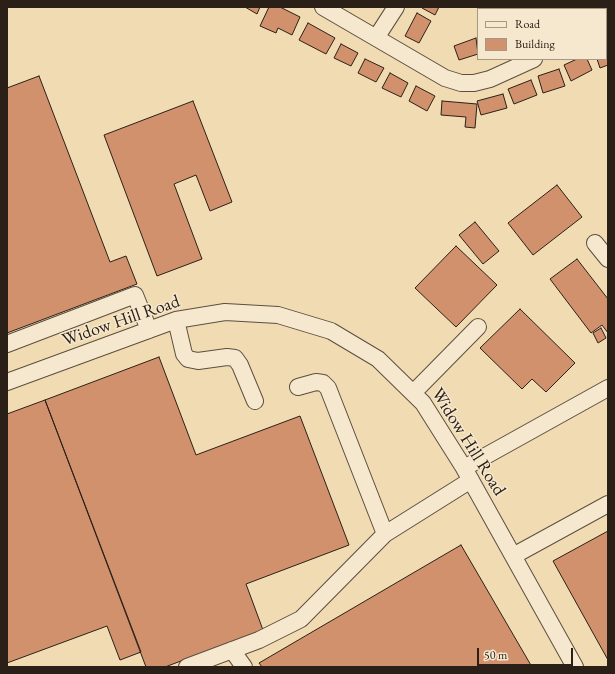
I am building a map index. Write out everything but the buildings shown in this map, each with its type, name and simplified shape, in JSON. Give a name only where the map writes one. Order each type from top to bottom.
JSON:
[{"type":"street","points":[[323,7],[444,78],[460,83],[474,83],[490,79],[532,60]]},
{"type":"street","points":[[376,38],[396,7]]},
{"type":"street","points":[[595,243],[608,259]]},
{"type":"street","points":[[7,344],[135,295],[148,330]]},
{"type":"street","name":"Widow Hill Road","points":[[7,382],[176,320],[224,312],[278,316],[325,330],[378,359],[423,403],[467,474],[574,667]]},
{"type":"street","points":[[176,320],[184,354],[188,359],[198,361],[227,357],[235,358],[240,365],[255,401]]},
{"type":"street","points":[[413,393],[478,327]]},
{"type":"street","points":[[298,387],[316,382],[323,383],[328,388],[385,534]]},
{"type":"street","points":[[187,667],[259,640],[301,619],[385,534],[467,474],[608,388]]},
{"type":"street","points":[[513,556],[608,504]]},
{"type":"street","points":[[232,650],[244,667]]}]
